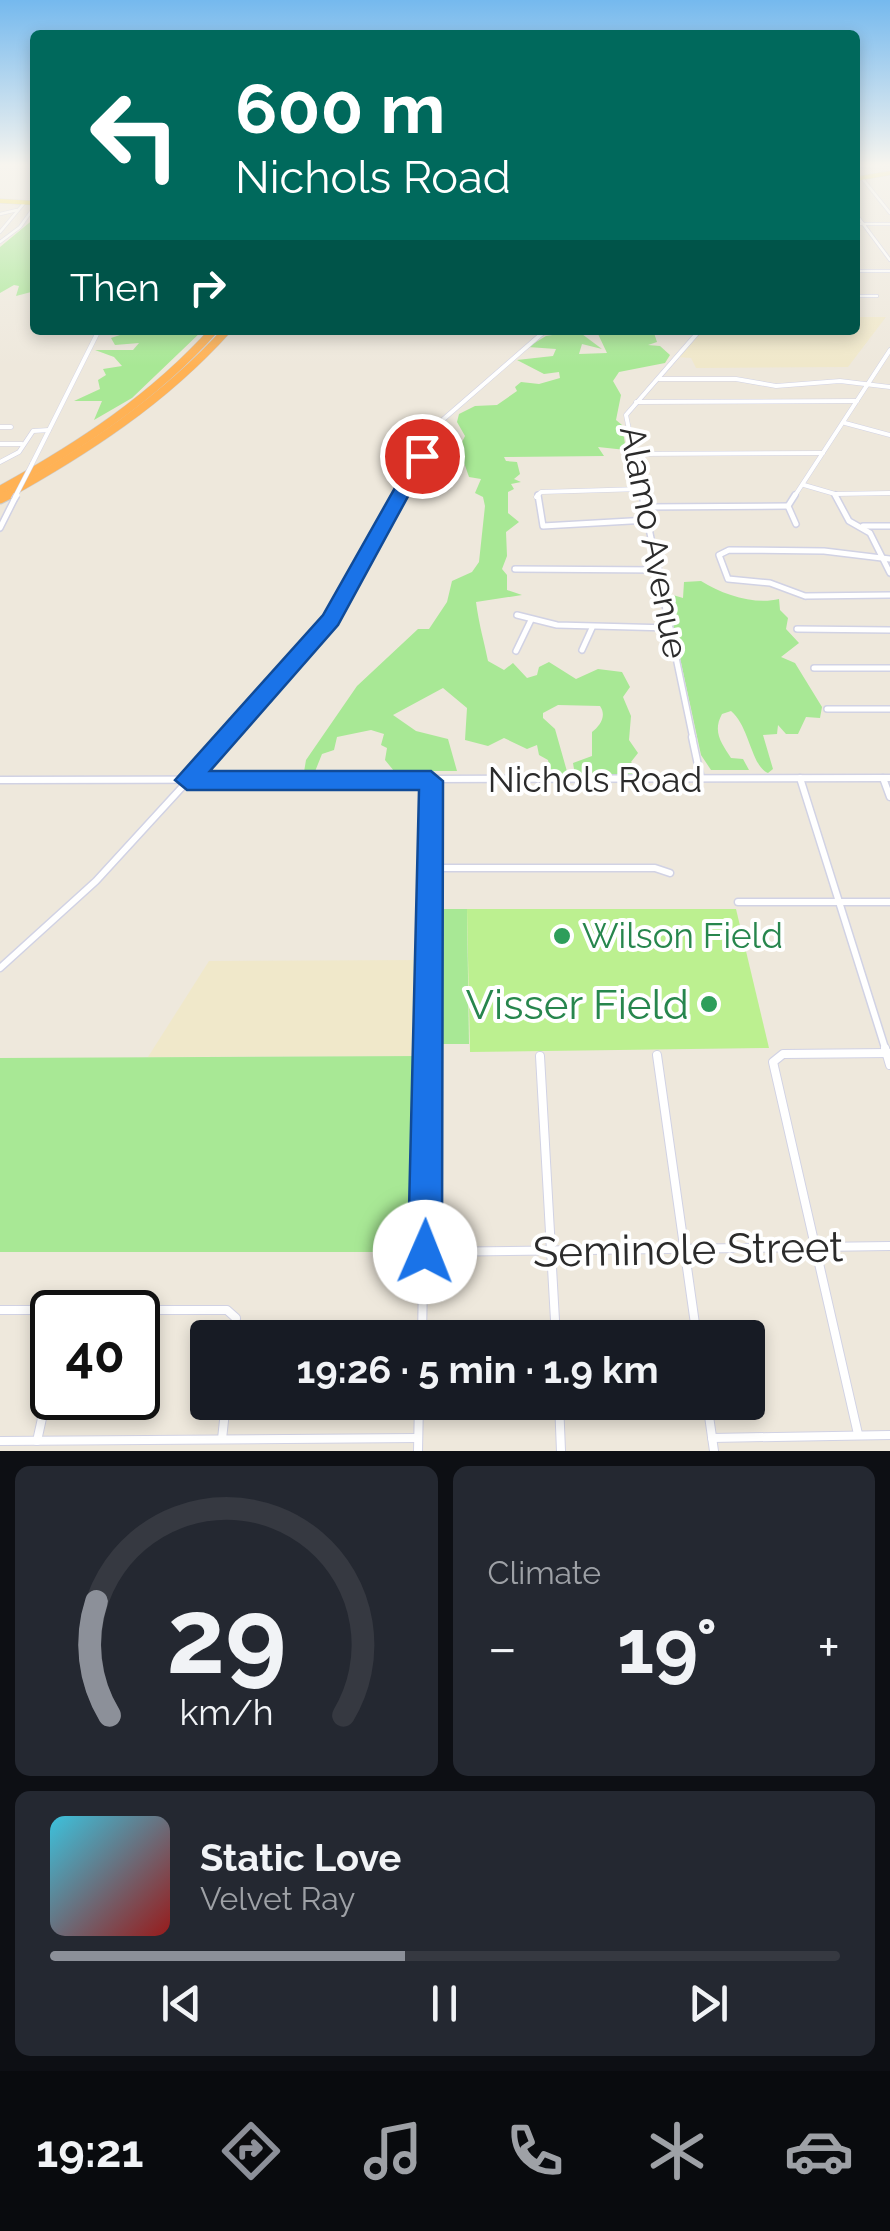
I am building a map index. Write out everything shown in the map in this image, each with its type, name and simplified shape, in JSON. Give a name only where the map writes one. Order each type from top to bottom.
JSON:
[{"type":"highway","points":[[0,490],[120,415],[182,364],[209,335]]},
{"type":"highway","points":[[0,499],[131,418],[194,366],[222,335]]},
{"type":"street","points":[[869,231],[890,260]]},
{"type":"street","points":[[860,271],[890,271]]},
{"type":"street","points":[[860,296],[878,296]]},
{"type":"street","points":[[0,528],[96,335]]},
{"type":"street","points":[[0,968],[96,881],[330,620],[439,423],[540,335]]},
{"type":"street","name":"Alamo Avenue","points":[[696,335],[626,415],[701,779]]},
{"type":"street","points":[[788,506],[890,350]]},
{"type":"street","points":[[657,379],[736,379],[782,386],[825,381],[890,387]]},
{"type":"street","points":[[636,402],[857,402]]},
{"type":"street","points":[[844,422],[890,435]]},
{"type":"street","points":[[0,426],[11,426]]},
{"type":"street","points":[[0,462],[24,444],[32,430],[49,430]]},
{"type":"street","points":[[0,444],[24,444]]},
{"type":"street","points":[[634,454],[823,453]]},
{"type":"street","points":[[804,485],[834,494],[890,494]]},
{"type":"street","points":[[641,490],[538,493],[542,525],[648,520]]},
{"type":"street","points":[[834,494],[850,521],[870,533],[887,559],[890,572]]},
{"type":"street","points":[[645,507],[788,506]]},
{"type":"street","points":[[788,506],[796,524]]},
{"type":"street","points":[[860,526],[890,526]]},
{"type":"street","points":[[805,596],[770,583],[728,579],[719,560],[722,552],[824,551],[887,559]]},
{"type":"street","points":[[515,569],[659,570]]},
{"type":"street","points":[[782,596],[890,595]]},
{"type":"street","points":[[518,615],[592,628],[670,628]]},
{"type":"street","points":[[516,651],[532,620]]},
{"type":"street","points":[[582,650],[592,628]]},
{"type":"street","points":[[796,629],[890,630]]},
{"type":"street","points":[[814,668],[890,668]]},
{"type":"street","points":[[828,709],[890,709]]},
{"type":"street","points":[[800,778],[890,1065]]},
{"type":"street","points":[[886,778],[890,797]]},
{"type":"street","name":"Nichols Road","points":[[0,780],[886,778]]},
{"type":"street","points":[[423,1320],[431,781]]},
{"type":"street","points":[[431,868],[655,868],[670,873]]},
{"type":"street","points":[[738,902],[890,902]]},
{"type":"street","points":[[858,1434],[773,1066],[776,1058],[888,1053]]},
{"type":"street","points":[[657,1055],[694,1320]]},
{"type":"street","points":[[540,1056],[555,1320]]},
{"type":"street","name":"Seminole Street","points":[[425,1252],[890,1246]]},
{"type":"street","points":[[0,1310],[30,1310]]},
{"type":"street","points":[[160,1312],[232,1313],[233,1320]]},
{"type":"street","points":[[37,1442],[42,1420]]},
{"type":"street","points":[[222,1440],[224,1420]]},
{"type":"street","points":[[418,1420],[418,1451]]},
{"type":"street","points":[[560,1420],[561,1451]]},
{"type":"street","points":[[710,1420],[714,1451]]},
{"type":"street","points":[[712,1438],[890,1435]]},
{"type":"street","points":[[0,1442],[418,1438]]},
{"type":"shaded area","points":[[860,317],[886,317],[848,367],[696,368],[691,358],[678,357],[698,335],[860,335]]},
{"type":"shaded area","points":[[425,960],[422,1056],[148,1057],[209,961]]},
{"type":"green space","points":[[20,231],[30,231],[30,292],[16,296],[19,286],[14,285],[0,293],[0,247]]},
{"type":"green space","points":[[198,335],[132,398],[94,420],[102,401],[74,401],[100,389],[98,380],[106,375],[103,369],[122,366],[114,357],[95,350],[133,350],[139,343],[115,345],[111,338]]},
{"type":"green space","points":[[583,335],[602,349],[582,344],[579,354],[607,353],[598,335],[655,335],[657,342],[648,345],[660,346],[670,355],[665,363],[619,372],[613,381],[621,395],[616,420],[622,425],[626,450],[598,447],[604,456],[504,457],[506,461],[517,462],[520,474],[514,479],[521,482],[511,484],[514,489],[508,492],[508,513],[519,522],[506,532],[507,556],[502,569],[507,575],[507,590],[522,595],[476,602],[488,661],[504,670],[513,663],[527,678],[537,675],[539,667],[549,662],[576,679],[598,669],[622,672],[630,687],[623,697],[631,716],[629,740],[638,753],[631,762],[642,774],[575,775],[573,763],[592,756],[592,732],[603,717],[600,706],[558,705],[543,713],[555,729],[568,775],[551,774],[548,760],[539,755],[537,745],[527,749],[504,738],[488,746],[465,740],[467,708],[443,688],[393,715],[416,731],[448,739],[457,771],[394,771],[385,760],[387,748],[381,745],[384,734],[371,730],[337,737],[334,750],[322,754],[314,774],[304,772],[306,760],[357,686],[418,629],[429,629],[447,602],[452,581],[472,572],[479,562],[485,506],[483,497],[475,493],[481,479],[469,477],[459,448],[465,436],[457,422],[459,414],[475,406],[497,405],[517,391],[515,387],[521,382],[539,384],[560,378],[559,372],[544,374],[517,360],[553,356],[556,349],[528,347],[546,336]]},
{"type":"green space","points":[[701,581],[739,598],[779,599],[780,610],[788,618],[786,629],[799,643],[781,657],[795,663],[822,707],[820,718],[806,717],[798,734],[786,734],[778,725],[777,734],[763,735],[773,769],[768,773],[758,763],[731,711],[719,720],[719,738],[731,758],[743,759],[749,770],[711,770],[701,755],[666,593],[683,598],[684,582]]},
{"type":"green space","points":[[434,909],[467,909],[469,1044],[432,1044]]},
{"type":"green space","points":[[467,909],[736,909],[769,1048],[470,1052]]},
{"type":"green space","points":[[422,1056],[414,1252],[0,1252],[0,1058]]},
{"type":"place","name":"Wilson Field","points":[[562,936]]},
{"type":"place","name":"Visser Field","points":[[709,1004]]},
{"type":"route","points":[[422,456],[354,582],[319,636],[187,780],[431,781],[425,1252]]}]
